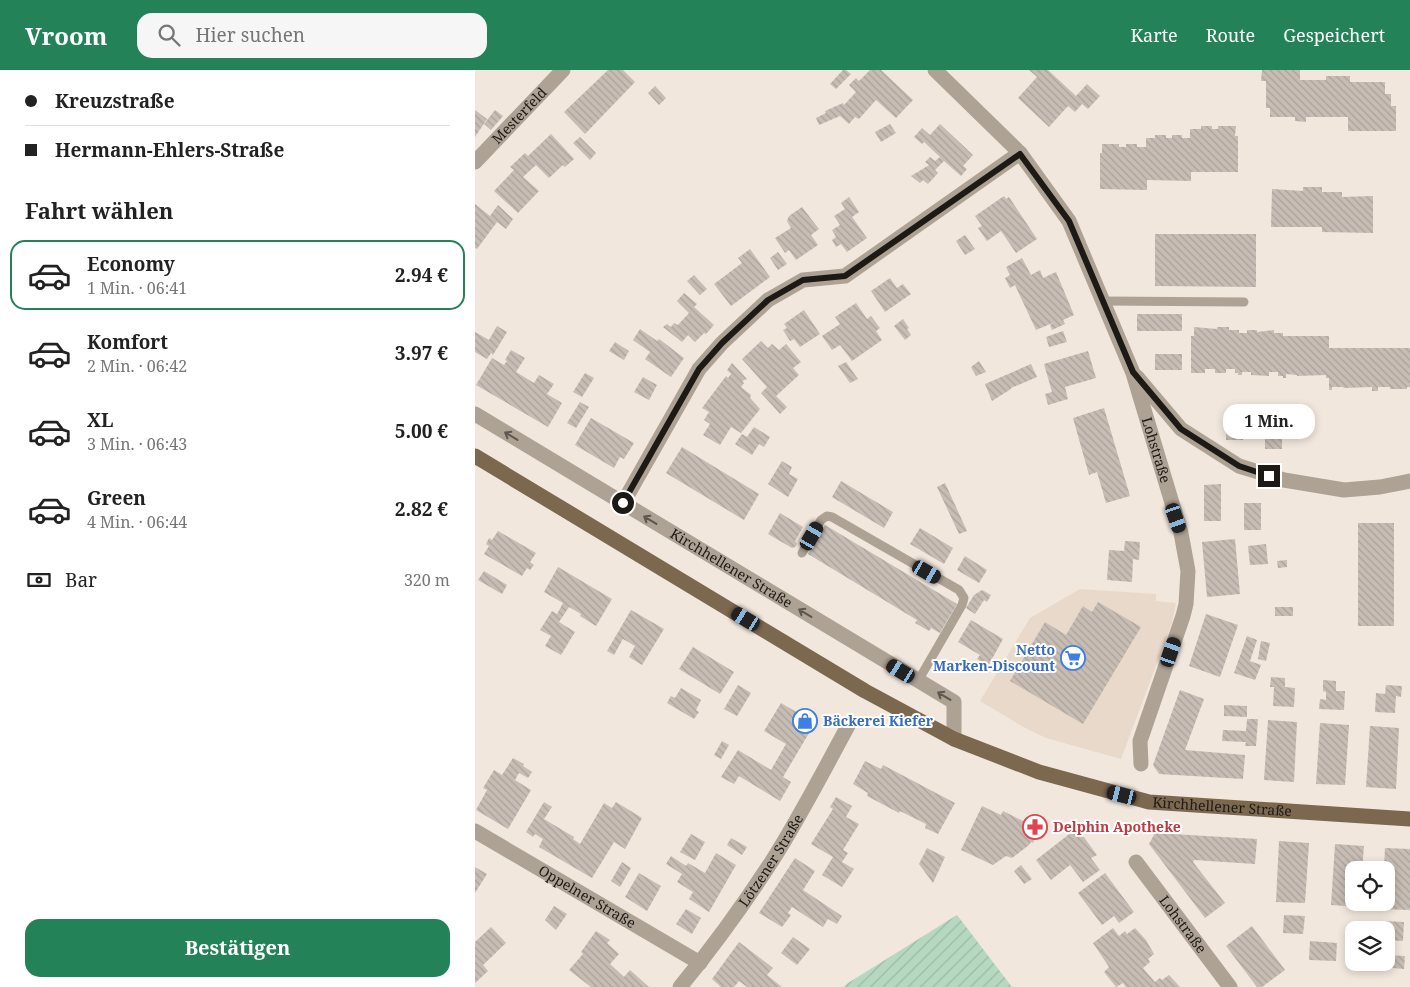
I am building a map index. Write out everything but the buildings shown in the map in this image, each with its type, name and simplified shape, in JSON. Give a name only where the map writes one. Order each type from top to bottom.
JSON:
[{"type":"main road","name":"Kirchhellener Straße","points":[[475,456],[865,691],[954,739],[1039,772],[1149,802],[1410,820]]},
{"type":"street","name":"Mesterfeld","points":[[475,162],[563,70]]},
{"type":"street","name":"Lohstraße","points":[[935,70],[1020,154],[1069,221],[1133,372],[1181,533],[1188,571],[1186,604],[1140,741],[1141,764]]},
{"type":"street","points":[[623,503],[699,369],[722,343],[768,300],[803,280],[845,276],[1020,154]]},
{"type":"street","points":[[1133,372],[1181,429],[1239,466],[1284,480],[1344,490],[1379,487],[1410,481]]},
{"type":"street","name":"Kirchhellener Straße","points":[[475,414],[954,702],[954,739]]},
{"type":"street","name":"Lötzener Straße","points":[[680,987],[700,963],[773,859],[849,724]]},
{"type":"street","name":"Oppelner Straße","points":[[475,831],[700,963]]},
{"type":"street","name":"Lohstraße","points":[[1136,862],[1230,987]]},
{"type":"lane","points":[[1103,301],[1244,302]]},
{"type":"lane","points":[[802,552],[821,520],[827,516],[832,517],[959,590],[964,598],[962,605],[918,681]]},
{"type":"shaded area","points":[[1080,589],[1156,594],[1156,601],[1176,603],[1172,623],[1121,759],[1046,738],[980,701],[1030,618]]},
{"type":"green space","points":[[957,915],[1012,987],[844,987],[848,983]]},
{"type":"place","name":"Netto Marken-Discount","points":[[1073,658]]},
{"type":"place","name":"Bäckerei Kiefer","points":[[805,721]]},
{"type":"place","name":"Delphin Apotheke","points":[[1035,827]]},
{"type":"route","points":[[623,503],[699,369],[722,343],[768,300],[803,280],[845,276],[1020,154],[1069,221],[1133,372],[1181,429],[1239,466],[1269,476]]}]
